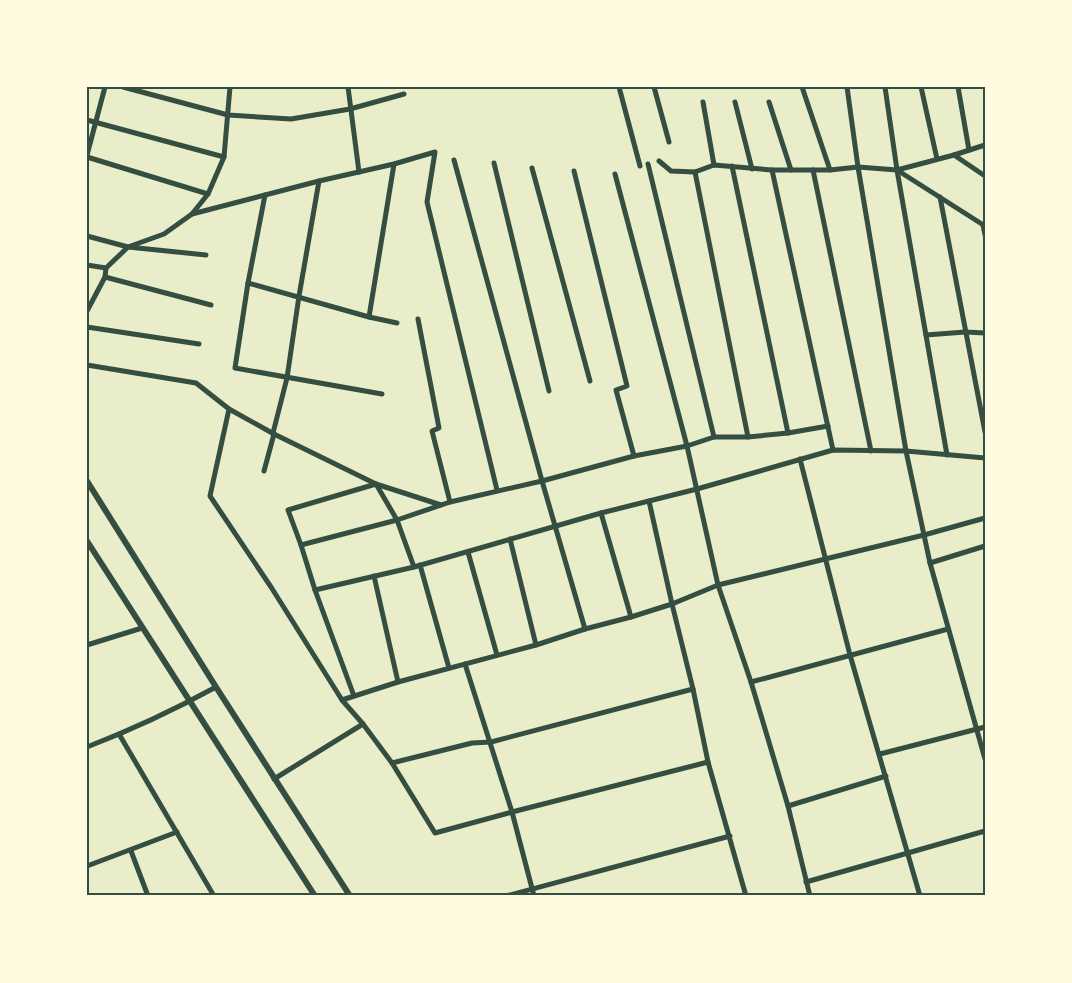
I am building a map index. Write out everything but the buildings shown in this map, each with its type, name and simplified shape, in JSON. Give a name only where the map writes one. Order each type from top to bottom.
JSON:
[{"type":"street","points":[[105,87],[87,156],[208,194]]},
{"type":"street","points":[[123,87],[228,115],[291,119],[350,109],[404,94]]},
{"type":"street","points":[[87,311],[105,277],[106,268],[128,248],[164,234],[192,214],[208,194],[224,157],[230,87]]},
{"type":"street","points":[[348,87],[359,172]]},
{"type":"street","points":[[619,87],[640,166]]},
{"type":"street","points":[[654,87],[669,142]]},
{"type":"street","points":[[802,87],[830,170]]},
{"type":"street","points":[[847,87],[858,168],[906,451],[930,563],[985,759]]},
{"type":"street","points":[[885,87],[897,170],[947,455]]},
{"type":"street","points":[[921,87],[937,159]]},
{"type":"street","points":[[958,87],[969,150]]},
{"type":"street","points":[[703,102],[714,165]]},
{"type":"street","points":[[735,102],[752,169]]},
{"type":"street","points":[[769,102],[791,170]]},
{"type":"street","points":[[87,120],[224,157]]},
{"type":"street","points":[[659,161],[671,171],[695,172],[714,165],[772,170],[858,168],[897,170],[985,145]]},
{"type":"street","points":[[192,214],[435,152],[427,202],[497,490]]},
{"type":"street","points":[[954,155],[985,176]]},
{"type":"street","points":[[454,160],[585,629]]},
{"type":"street","points":[[494,163],[549,391]]},
{"type":"street","points":[[369,317],[394,164]]},
{"type":"street","points":[[648,164],[714,437]]},
{"type":"street","points":[[732,166],[788,433]]},
{"type":"street","points":[[532,168],[590,381]]},
{"type":"street","points":[[772,170],[833,450]]},
{"type":"street","points":[[813,170],[871,451]]},
{"type":"street","points":[[897,170],[984,226],[985,235]]},
{"type":"street","points":[[574,171],[627,386],[616,390],[634,456]]},
{"type":"street","points":[[695,172],[748,437]]},
{"type":"street","points":[[615,174],[687,446],[718,585],[751,681],[788,806],[810,896]]},
{"type":"street","points":[[264,471],[288,378],[299,296],[319,181]]},
{"type":"street","points":[[265,195],[235,368],[382,394]]},
{"type":"street","points":[[940,197],[985,432]]},
{"type":"street","points":[[87,236],[128,248],[206,255]]},
{"type":"street","points":[[87,265],[106,268]]},
{"type":"street","points":[[105,277],[210,305]]},
{"type":"street","points":[[248,283],[397,323]]},
{"type":"street","points":[[418,320],[439,428],[432,431],[450,502]]},
{"type":"street","points":[[87,327],[199,344]]},
{"type":"street","points":[[926,335],[985,333]]},
{"type":"street","points":[[87,365],[196,383],[229,410],[274,434],[376,484],[443,505]]},
{"type":"street","points":[[229,410],[210,496],[342,700],[392,764],[435,833],[708,762]]},
{"type":"street","points":[[301,545],[397,520],[450,502],[542,481],[634,456],[687,446],[714,437],[748,437],[828,426]]},
{"type":"street","points":[[315,590],[417,566],[833,450],[906,451],[985,458]]},
{"type":"street","points":[[800,459],[850,655],[920,896]]},
{"type":"street","points":[[87,481],[350,896]]},
{"type":"street","points":[[376,484],[397,520],[417,566],[449,668]]},
{"type":"street","points":[[354,696],[288,510],[376,484]]},
{"type":"street","points":[[650,501],[708,762],[746,896]]},
{"type":"street","points":[[601,513],[631,617]]},
{"type":"street","points":[[342,700],[398,682],[631,617],[672,604],[718,585],[985,518]]},
{"type":"street","points":[[510,539],[536,645]]},
{"type":"street","points":[[88,544],[315,896]]},
{"type":"street","points":[[930,563],[985,546]]},
{"type":"street","points":[[468,552],[497,655]]},
{"type":"street","points":[[374,576],[398,682]]},
{"type":"street","points":[[87,645],[142,628]]},
{"type":"street","points":[[751,681],[948,629]]},
{"type":"street","points":[[465,664],[512,812],[533,893]]},
{"type":"street","points":[[87,747],[216,687]]},
{"type":"street","points":[[392,764],[472,743],[491,742],[693,689]]},
{"type":"street","points":[[274,778],[363,724]]},
{"type":"street","points":[[879,754],[985,727]]},
{"type":"street","points":[[119,734],[214,896]]},
{"type":"street","points":[[788,806],[886,776]]},
{"type":"street","points":[[806,882],[985,831]]},
{"type":"street","points":[[87,867],[177,832]]},
{"type":"street","points":[[506,896],[533,893],[730,836]]},
{"type":"street","points":[[131,851],[148,896]]}]
